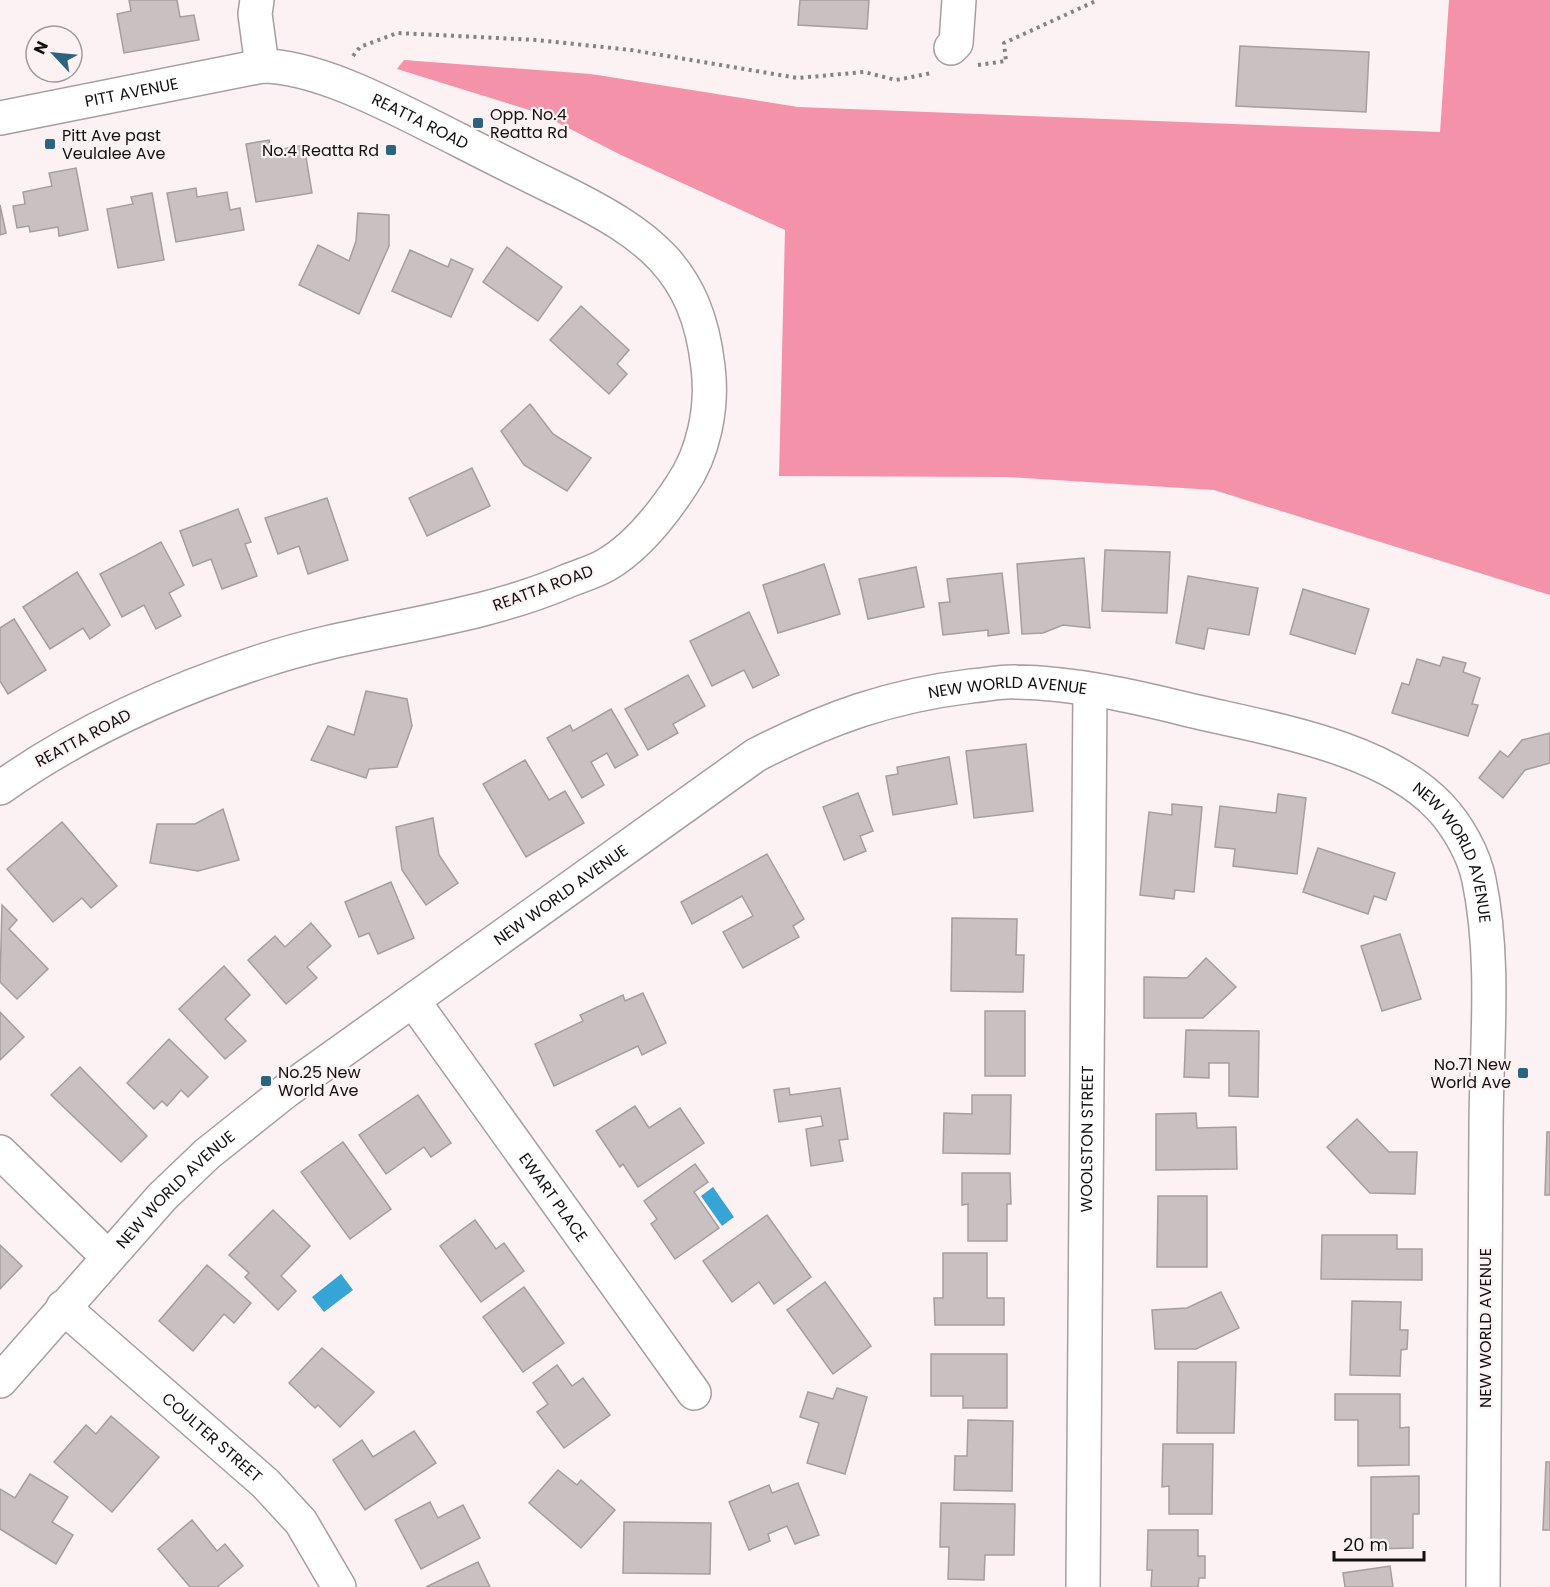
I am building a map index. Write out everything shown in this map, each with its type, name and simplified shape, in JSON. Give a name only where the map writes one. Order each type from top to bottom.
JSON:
[{"type":"street","points":[[257,0],[255,14],[262,66]]},
{"type":"street","points":[[955,62],[959,0]]},
{"type":"street","name":"PITT AVENUE","points":[[0,118],[262,66]]},
{"type":"street","name":"REATTA ROAD","points":[[0,788],[36,763],[130,713],[207,680],[265,660],[468,614],[544,591],[607,564],[654,524],[684,482],[705,433],[710,384],[705,338],[693,303],[673,270],[650,243],[612,216],[338,83],[288,66],[262,66]]},
{"type":"street","name":"NEW WORLD AVENUE","points":[[0,1381],[162,1197],[207,1154],[286,1091],[414,1002],[756,755],[813,726],[882,702],[946,689],[1015,681],[1090,690],[1142,698],[1233,720],[1338,747],[1379,763],[1411,782],[1441,807],[1463,838],[1479,877],[1488,985],[1483,1587]]},
{"type":"street","name":"WOOLSTON STREET","points":[[1083,1587],[1090,690]]},
{"type":"street","name":"EWART PLACE","points":[[414,1002],[694,1393]]},
{"type":"street","points":[[0,1152],[108,1257]]},
{"type":"street","name":"COULTER STREET","points":[[63,1307],[265,1483],[301,1522],[339,1587]]},
{"type":"path","points":[[348,63],[360,47],[397,33],[537,40],[631,50],[798,78],[864,72],[896,80],[955,62],[1006,61],[1004,43],[1098,0]]},
{"type":"shaded area","points":[[1449,0],[1550,0],[1550,595],[1214,490],[1007,477],[779,476],[785,230],[621,155],[539,113],[397,69],[404,60],[591,74],[798,107],[1440,132]]},
{"type":"water","points":[[713,1187],[734,1217],[722,1226],[701,1196]]},
{"type":"water","points":[[341,1274],[353,1290],[324,1312],[312,1297]]},
{"type":"building","points":[[129,0],[177,0],[180,17],[194,15],[199,40],[124,53],[117,14],[131,11]]},
{"type":"building","points":[[800,0],[869,0],[867,29],[798,25]]},
{"type":"building","points":[[1240,46],[1369,52],[1366,112],[1236,106]]},
{"type":"building","points":[[269,140],[271,151],[304,145],[312,193],[256,202],[246,144]]},
{"type":"building","points":[[76,168],[88,230],[59,236],[58,227],[30,232],[29,226],[17,228],[13,206],[25,204],[23,192],[52,186],[49,173]]},
{"type":"building","points":[[196,188],[197,197],[227,192],[230,210],[240,208],[244,230],[176,242],[167,193]]},
{"type":"building","points":[[152,193],[164,260],[118,268],[107,209],[133,204],[131,197]]},
{"type":"building","points":[[0,205],[6,233],[0,235]]},
{"type":"building","points":[[358,213],[389,215],[389,246],[359,314],[299,285],[318,245],[349,261],[356,241]]},
{"type":"building","points":[[507,247],[562,287],[538,321],[483,282]]},
{"type":"building","points":[[410,250],[448,267],[451,259],[473,269],[451,317],[392,291]]},
{"type":"building","points":[[581,306],[629,350],[617,364],[627,374],[609,394],[550,340]]},
{"type":"building","points":[[530,404],[553,434],[591,458],[567,491],[524,465],[501,431]]},
{"type":"building","points":[[472,468],[490,506],[427,536],[409,498]]},
{"type":"building","points":[[327,498],[348,560],[308,574],[299,546],[278,554],[265,518]]},
{"type":"building","points":[[238,509],[251,542],[245,544],[257,576],[222,589],[211,559],[193,566],[180,531]]},
{"type":"building","points":[[161,542],[184,585],[169,593],[181,616],[156,629],[144,605],[122,617],[100,574]]},
{"type":"building","points":[[1105,550],[1170,552],[1167,613],[1102,611]]},
{"type":"building","points":[[1084,558],[1090,628],[1063,625],[1043,633],[1022,634],[1017,564]]},
{"type":"building","points":[[824,564],[840,614],[778,633],[763,585]]},
{"type":"building","points":[[916,567],[924,607],[868,619],[859,579]]},
{"type":"building","points":[[77,572],[110,625],[90,639],[83,628],[50,649],[23,607]]},
{"type":"building","points":[[1002,573],[1009,633],[988,636],[988,630],[943,635],[939,603],[950,602],[947,579]]},
{"type":"building","points":[[1188,576],[1258,588],[1249,635],[1208,628],[1204,649],[1176,643]]},
{"type":"building","points":[[1303,589],[1369,609],[1355,654],[1290,634]]},
{"type":"building","points":[[749,612],[779,675],[753,688],[744,670],[712,686],[690,641]]},
{"type":"building","points":[[14,619],[46,670],[8,694],[0,681],[0,628]]},
{"type":"building","points":[[1443,657],[1466,663],[1463,672],[1480,678],[1472,704],[1478,705],[1468,736],[1392,713],[1402,683],[1409,685],[1417,659],[1440,666]]},
{"type":"building","points":[[688,675],[705,706],[673,724],[678,733],[648,750],[625,709]]},
{"type":"building","points":[[366,691],[407,699],[412,726],[397,767],[369,769],[366,778],[311,760],[328,726],[354,735]]},
{"type":"building","points":[[611,709],[638,755],[615,768],[607,753],[591,762],[604,785],[582,798],[547,738],[570,725],[573,731]]},
{"type":"building","points":[[1550,733],[1550,763],[1525,770],[1503,798],[1479,778],[1500,751],[1508,757],[1522,740]]},
{"type":"building","points":[[1026,744],[1033,811],[974,818],[966,751]]},
{"type":"building","points":[[949,757],[957,804],[893,815],[886,776],[898,774],[897,767]]},
{"type":"building","points":[[525,760],[549,800],[565,791],[584,823],[526,857],[483,784]]},
{"type":"building","points":[[858,793],[873,831],[860,836],[866,851],[844,860],[823,807]]},
{"type":"building","points":[[1278,794],[1306,798],[1297,874],[1233,866],[1235,849],[1215,847],[1220,806],[1276,813]]},
{"type":"building","points":[[1172,804],[1202,807],[1194,892],[1175,890],[1174,899],[1140,895],[1149,812],[1172,815]]},
{"type":"building","points":[[223,809],[239,860],[198,871],[150,863],[157,824],[195,824]]},
{"type":"building","points":[[433,818],[439,855],[458,883],[426,905],[402,870],[396,827]]},
{"type":"building","points":[[62,822],[117,886],[91,908],[82,898],[53,922],[7,869]]},
{"type":"building","points":[[1318,848],[1395,873],[1386,900],[1374,896],[1368,914],[1303,892]]},
{"type":"building","points":[[767,854],[804,919],[793,926],[799,937],[743,968],[723,932],[753,916],[742,896],[692,924],[681,902]]},
{"type":"building","points":[[391,882],[414,938],[378,954],[369,933],[359,937],[345,902]]},
{"type":"building","points":[[2,905],[17,920],[9,929],[48,969],[17,999],[0,982]]},
{"type":"building","points":[[952,918],[1017,919],[1016,955],[1024,955],[1023,992],[951,991]]},
{"type":"building","points":[[311,923],[331,946],[307,967],[317,978],[286,1004],[248,960],[275,936],[285,947]]},
{"type":"building","points":[[1400,934],[1421,999],[1382,1011],[1361,946]]},
{"type":"building","points":[[1206,958],[1236,987],[1203,1018],[1144,1018],[1144,977],[1187,978]]},
{"type":"building","points":[[224,966],[250,995],[225,1019],[246,1041],[225,1059],[179,1009]]},
{"type":"building","points":[[643,993],[666,1043],[642,1055],[638,1046],[554,1086],[535,1044],[583,1021],[580,1015],[623,995],[625,1001]]},
{"type":"building","points":[[985,1011],[1025,1011],[1025,1076],[985,1076]]},
{"type":"building","points":[[0,1012],[24,1037],[0,1060]]},
{"type":"building","points":[[1186,1030],[1259,1031],[1258,1097],[1229,1096],[1229,1063],[1209,1063],[1209,1078],[1184,1077]]},
{"type":"building","points":[[169,1039],[208,1077],[188,1097],[181,1090],[167,1106],[162,1101],[154,1109],[127,1083]]},
{"type":"building","points":[[80,1067],[147,1136],[121,1162],[51,1095]]},
{"type":"building","points":[[789,1088],[790,1095],[840,1088],[848,1139],[839,1140],[843,1161],[811,1166],[806,1129],[823,1126],[821,1116],[779,1122],[774,1090]]},
{"type":"building","points":[[418,1095],[451,1143],[431,1157],[424,1147],[386,1174],[359,1135]]},
{"type":"building","points":[[972,1095],[1011,1095],[1010,1154],[943,1153],[944,1113],[972,1114]]},
{"type":"building","points":[[635,1106],[649,1128],[680,1108],[704,1143],[638,1187],[623,1164],[620,1167],[596,1131]]},
{"type":"building","points":[[1196,1113],[1197,1128],[1236,1127],[1237,1169],[1156,1170],[1156,1114]]},
{"type":"building","points":[[1357,1119],[1389,1152],[1417,1152],[1415,1194],[1370,1193],[1327,1147]]},
{"type":"building","points":[[1547,1132],[1550,1132],[1550,1195],[1545,1195]]},
{"type":"building","points":[[343,1142],[391,1209],[350,1239],[301,1172]]},
{"type":"building","points":[[695,1164],[708,1182],[694,1192],[719,1228],[675,1259],[651,1224],[657,1219],[644,1201]]},
{"type":"building","points":[[962,1173],[1010,1173],[1011,1204],[1007,1204],[1007,1241],[968,1241],[968,1204],[962,1205]]},
{"type":"building","points":[[1158,1196],[1207,1196],[1207,1267],[1157,1267]]},
{"type":"building","points":[[273,1210],[310,1246],[281,1276],[296,1291],[278,1310],[245,1277],[249,1273],[229,1255]]},
{"type":"building","points":[[767,1215],[811,1277],[774,1304],[759,1282],[732,1302],[703,1261]]},
{"type":"building","points":[[475,1220],[496,1249],[504,1243],[524,1271],[481,1302],[440,1246]]},
{"type":"building","points":[[1322,1235],[1397,1235],[1397,1249],[1422,1249],[1422,1280],[1321,1279]]},
{"type":"building","points":[[0,1245],[22,1266],[0,1289]]},
{"type":"building","points":[[943,1253],[987,1253],[987,1298],[1004,1298],[1004,1325],[935,1325],[934,1298],[943,1298]]},
{"type":"building","points":[[207,1265],[251,1303],[234,1323],[224,1314],[193,1351],[159,1321]]},
{"type":"building","points":[[825,1282],[871,1346],[833,1374],[787,1310]]},
{"type":"building","points":[[524,1287],[564,1343],[523,1372],[483,1317]]},
{"type":"building","points":[[1221,1292],[1239,1328],[1196,1349],[1155,1349],[1152,1310],[1187,1308]]},
{"type":"building","points":[[1352,1301],[1401,1302],[1400,1330],[1408,1330],[1407,1349],[1401,1350],[1400,1376],[1350,1375]]},
{"type":"building","points":[[322,1348],[374,1392],[340,1427],[318,1405],[315,1408],[289,1383]]},
{"type":"building","points":[[931,1354],[1007,1354],[1007,1408],[963,1408],[963,1396],[931,1396]]},
{"type":"building","points":[[1178,1362],[1236,1362],[1234,1433],[1177,1433]]},
{"type":"building","points":[[557,1365],[572,1386],[583,1378],[610,1415],[564,1448],[537,1412],[548,1404],[533,1383]]},
{"type":"building","points":[[837,1388],[867,1397],[845,1474],[807,1463],[819,1423],[800,1417],[808,1392],[833,1399]]},
{"type":"building","points":[[1335,1394],[1400,1394],[1400,1428],[1409,1427],[1409,1465],[1358,1466],[1358,1420],[1335,1420]]},
{"type":"building","points":[[111,1416],[159,1457],[112,1512],[54,1462],[86,1425],[96,1434]]},
{"type":"building","points":[[968,1420],[1013,1421],[1012,1491],[954,1490],[955,1456],[967,1456]]},
{"type":"building","points":[[414,1431],[436,1463],[365,1510],[333,1460],[362,1440],[373,1457]]},
{"type":"building","points":[[1163,1444],[1213,1444],[1212,1514],[1169,1514],[1169,1486],[1162,1487]]},
{"type":"building","points":[[1546,1462],[1550,1462],[1550,1530],[1543,1530]]},
{"type":"building","points":[[558,1470],[577,1485],[581,1480],[615,1510],[581,1548],[529,1503]]},
{"type":"building","points":[[30,1474],[68,1497],[52,1522],[73,1535],[56,1564],[0,1529],[0,1489],[15,1498]]},
{"type":"building","points":[[1419,1476],[1419,1514],[1413,1514],[1413,1548],[1371,1549],[1371,1477]]},
{"type":"building","points":[[798,1483],[819,1535],[795,1544],[787,1526],[768,1534],[770,1541],[749,1550],[729,1502],[769,1485],[772,1493]]},
{"type":"building","points":[[430,1502],[438,1518],[463,1505],[480,1538],[421,1569],[395,1520]]},
{"type":"building","points":[[941,1503],[1015,1504],[1014,1555],[985,1555],[984,1580],[948,1579],[949,1547],[940,1547]]},
{"type":"building","points":[[192,1520],[217,1551],[225,1544],[243,1566],[217,1587],[190,1587],[158,1549]]},
{"type":"building","points":[[624,1522],[711,1523],[710,1574],[623,1573]]},
{"type":"building","points":[[1148,1530],[1198,1530],[1198,1556],[1205,1556],[1205,1578],[1199,1578],[1198,1587],[1151,1587],[1152,1570],[1147,1570]]},
{"type":"building","points":[[478,1562],[490,1587],[426,1587]]},
{"type":"building","points":[[1390,1566],[1393,1587],[1345,1587],[1343,1573]]},
{"type":"place","name":"Opp. No.4 Reatta Rd","points":[[478,123]]},
{"type":"place","name":"Pitt Ave past Veulalee Ave","points":[[50,144]]},
{"type":"place","name":"No.4 Reatta Rd","points":[[391,150]]},
{"type":"place","name":"No.71 New World Ave","points":[[1523,1073]]},
{"type":"place","name":"No.25 New World Ave","points":[[266,1081]]}]
